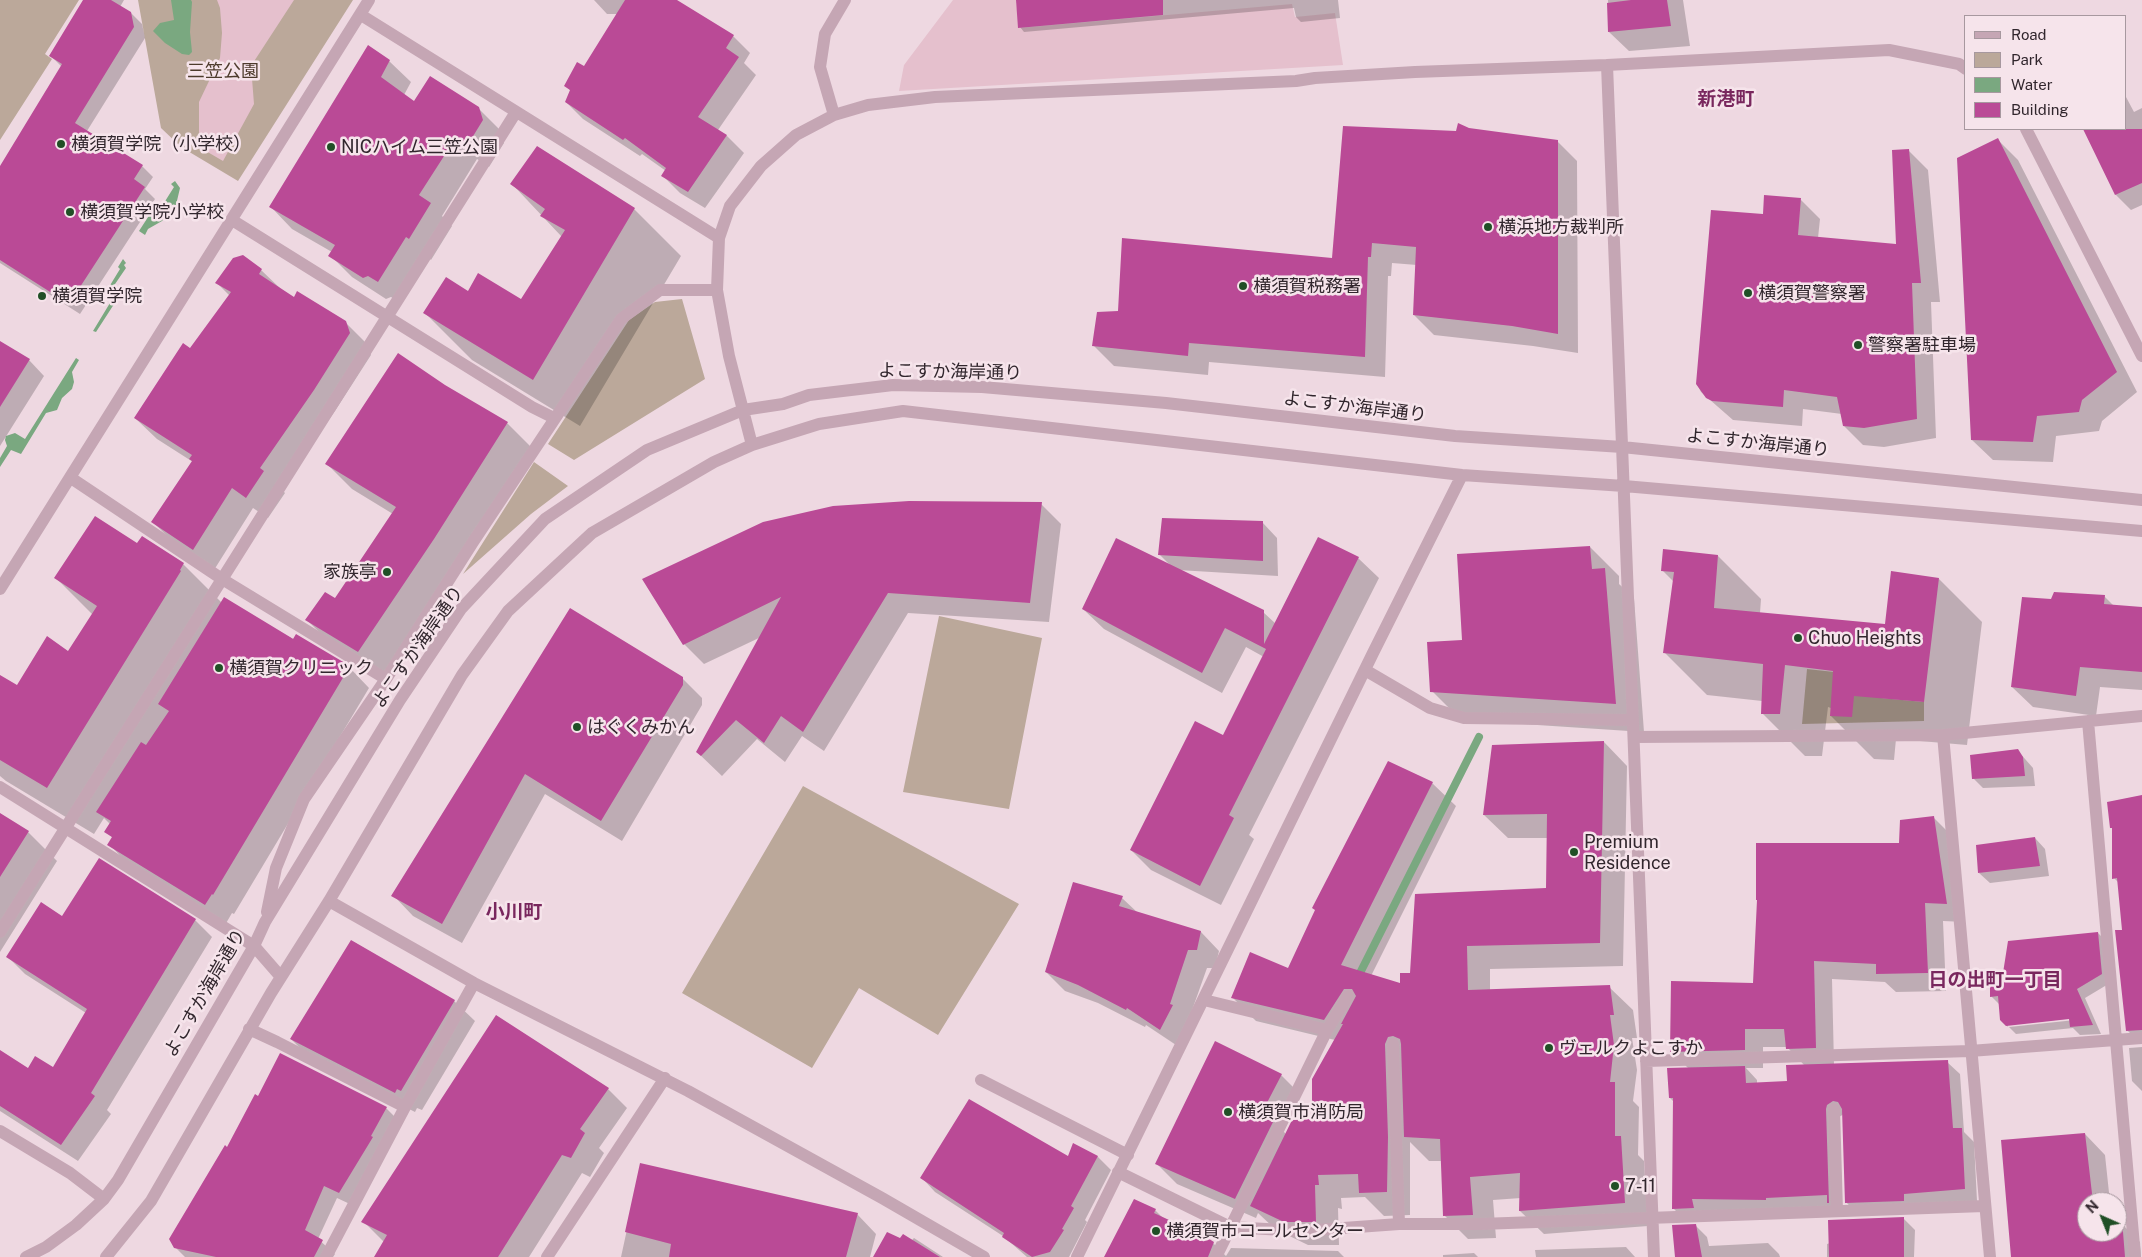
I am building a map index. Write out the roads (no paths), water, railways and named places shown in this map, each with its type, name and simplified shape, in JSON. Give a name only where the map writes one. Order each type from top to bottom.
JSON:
[{"type":"street","points":[[0,589],[369,0]]},
{"type":"street","points":[[834,115],[820,67],[824,34],[845,0]]},
{"type":"street","points":[[361,15],[719,238]]},
{"type":"street","points":[[752,446],[729,356],[717,290],[719,238],[730,206],[761,166],[796,135],[834,115],[868,105],[935,97],[1296,81],[1315,78],[1415,72],[1607,65],[1889,50],[1959,64],[1964,68]]},
{"type":"street","points":[[1607,65],[1654,1257]]},
{"type":"street","points":[[0,932],[516,112]]},
{"type":"street","points":[[2027,130],[2142,356]]},
{"type":"street","points":[[232,220],[532,407],[554,418]]},
{"type":"street","points":[[265,922],[276,868],[304,798],[386,679],[554,418],[621,319],[660,290],[717,290]]},
{"type":"street","name":"よこすか海岸通り","points":[[26,1257],[46,1247],[76,1225],[104,1199],[118,1180],[254,946],[265,922],[400,700],[461,609],[545,519],[647,450],[743,410],[783,404],[810,395],[893,385],[982,387],[1166,403],[1455,436],[1622,447],[2142,500]]},
{"type":"street","points":[[106,1257],[151,1201],[249,1030],[329,901],[462,675],[508,611],[592,533],[714,462],[752,446],[819,424],[902,411],[1462,475],[1624,486],[2142,530]]},
{"type":"street","points":[[1077,1257],[1462,475]]},
{"type":"street","points":[[71,478],[222,580],[386,679]]},
{"type":"street","points":[[1365,670],[1430,708],[1464,718],[1633,720]]},
{"type":"street","points":[[1634,737],[1943,735],[2142,716]]},
{"type":"street","points":[[2088,722],[2135,1257]]},
{"type":"street","points":[[1943,735],[1990,1257]]},
{"type":"street","points":[[0,787],[254,946],[281,977]]},
{"type":"street","points":[[329,901],[474,983],[665,1078],[882,1198],[984,1257]]},
{"type":"street","points":[[326,1257],[405,1107],[474,983]]},
{"type":"street","points":[[1216,1257],[1327,1030],[1348,996]]},
{"type":"street","points":[[1204,1000],[1327,1030]]},
{"type":"street","points":[[249,1030],[277,1042],[405,1107]]},
{"type":"street","points":[[1646,1061],[1970,1051],[2142,1038]]},
{"type":"street","points":[[1393,1044],[1399,1224]]},
{"type":"street","points":[[547,1257],[665,1078]]},
{"type":"street","points":[[981,1080],[1128,1155]]},
{"type":"street","points":[[1834,1109],[1837,1211]]},
{"type":"street","points":[[0,1131],[70,1173],[104,1199]]},
{"type":"street","points":[[1118,1172],[1230,1227],[1302,1231],[1399,1224],[1480,1224],[1984,1206]]},
{"type":"water","points":[[171,0],[191,0],[192,2],[190,32],[192,52],[189,55],[182,54],[165,43],[153,31],[160,23],[174,20]]},
{"type":"water","points":[[175,181],[180,188],[176,205],[162,221],[148,229],[145,235],[139,231],[152,211],[157,214],[174,187],[171,184]]},
{"type":"water","points":[[123,259],[126,263],[124,265],[126,268],[113,287],[118,298],[96,332],[93,331],[113,298],[109,287],[120,269],[118,267]]},
{"type":"water","points":[[76,358],[79,360],[72,372],[74,382],[72,389],[62,398],[57,410],[46,413],[21,454],[11,450],[0,467],[0,458],[7,446],[6,436],[15,433],[25,439]]},
{"type":"waterway","points":[[1359,975],[1479,737]]},
{"type":"place","name":"横須賀学院（小学校）","points":[[61,144]]},
{"type":"place","name":"NICハイム三笠公園","points":[[331,147]]},
{"type":"place","name":"横須賀学院小学校","points":[[70,212]]},
{"type":"place","name":"横浜地方裁判所","points":[[1488,227]]},
{"type":"place","name":"横須賀税務署","points":[[1243,286]]},
{"type":"place","name":"横須賀警察署","points":[[1748,293]]},
{"type":"place","name":"横須賀学院","points":[[42,296]]},
{"type":"place","name":"警察署駐車場","points":[[1858,345]]},
{"type":"place","name":"家族亭","points":[[387,572]]},
{"type":"place","name":"Chuo Heights","points":[[1798,638]]},
{"type":"place","name":"横須賀クリニック","points":[[219,668]]},
{"type":"place","name":"はぐくみかん","points":[[577,727]]},
{"type":"place","name":"Premium Residence","points":[[1574,852]]},
{"type":"place","name":"ヴェルクよこすか","points":[[1549,1048]]},
{"type":"place","name":"横須賀市消防局","points":[[1228,1112]]},
{"type":"place","name":"7-11","points":[[1615,1186]]},
{"type":"place","name":"横須賀市コールセンター","points":[[1156,1231]]},
{"type":"district","name":"新港町","points":[[1726,99]]},
{"type":"district","name":"小川町","points":[[514,912]]},
{"type":"district","name":"日の出町一丁目","points":[[1995,980]]},
{"type":"park label","name":"三笠公園","points":[[223,71]]}]
